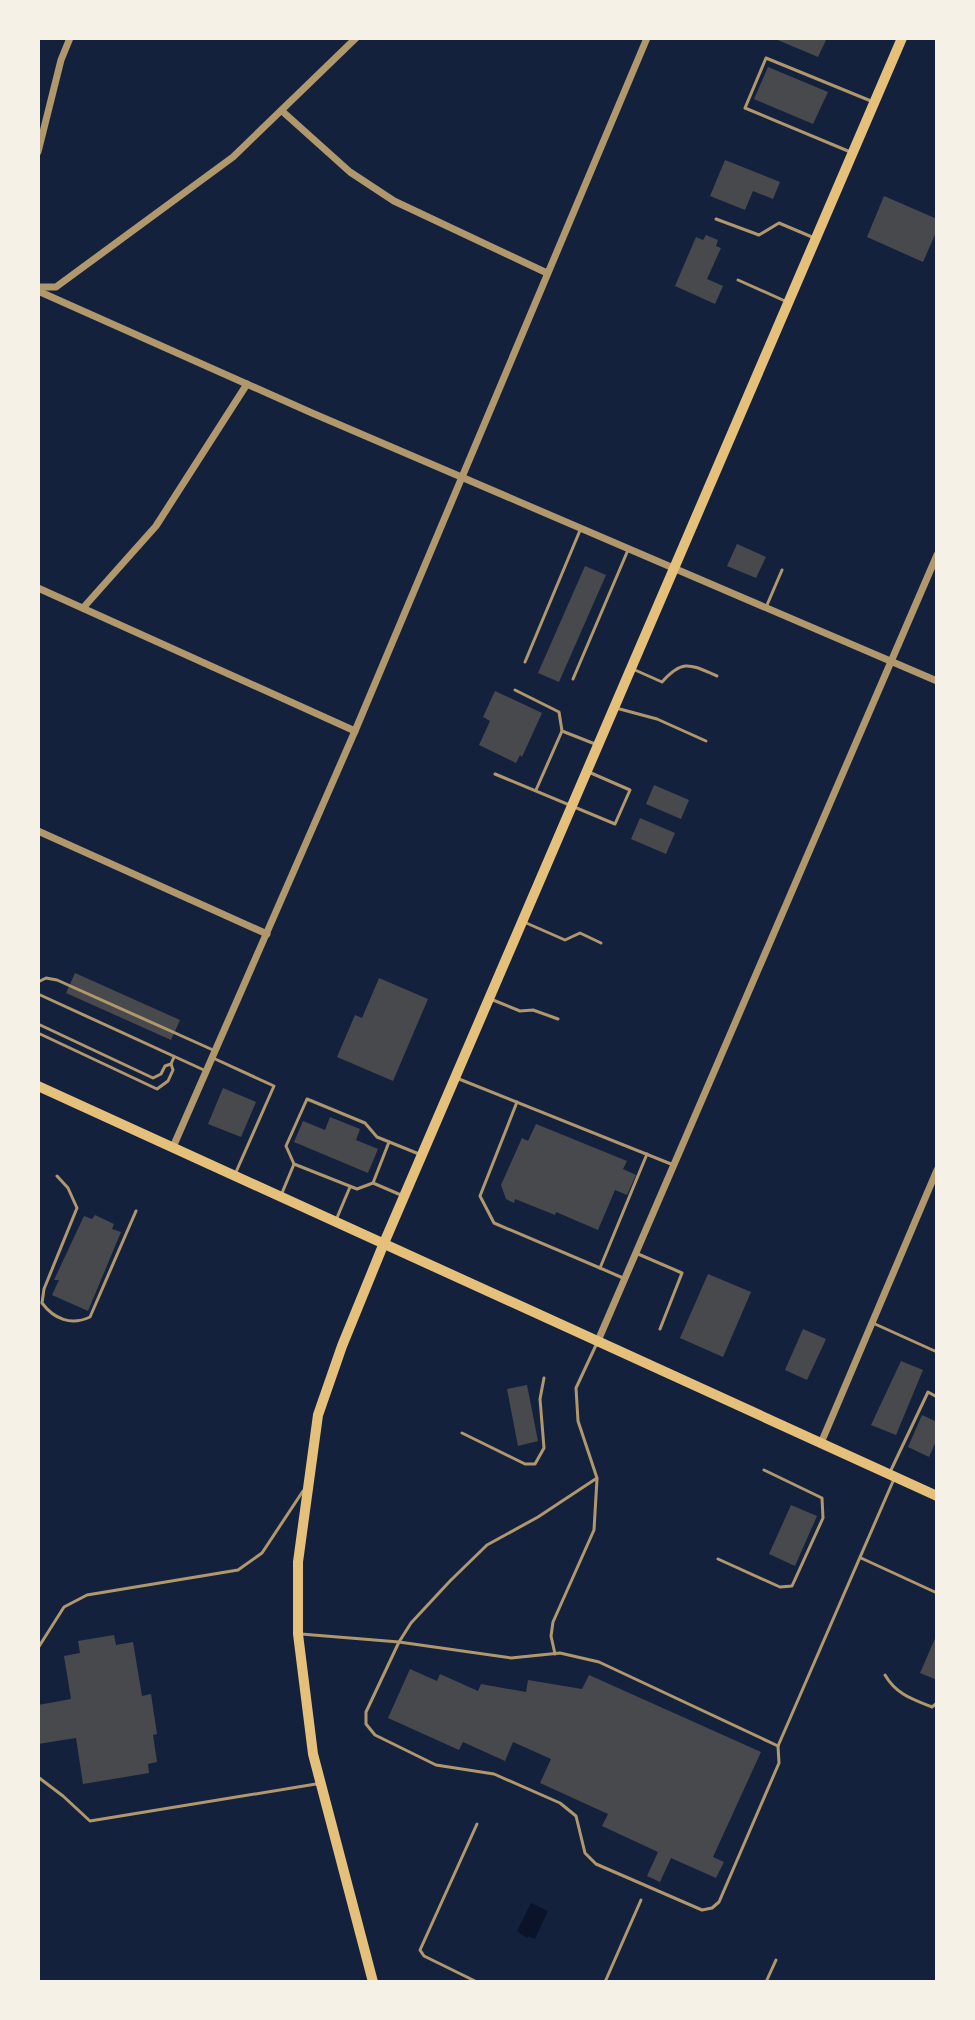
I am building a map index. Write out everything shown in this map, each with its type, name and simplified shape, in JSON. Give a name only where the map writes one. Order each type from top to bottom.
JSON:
[{"type":"main road","points":[[373,1982],[313,1754],[298,1634],[298,1562],[318,1415],[384,1243],[902,38]]},
{"type":"main road","points":[[38,1086],[937,1496]]},
{"type":"street","points":[[38,152],[61,60],[70,38]]},
{"type":"street","points":[[38,289],[56,287],[233,157],[356,38]]},
{"type":"street","points":[[173,1147],[355,731],[647,38]]},
{"type":"street","points":[[282,111],[350,172],[394,201],[547,273]]},
{"type":"street","points":[[38,289],[247,384],[937,681]]},
{"type":"street","points":[[83,608],[156,526],[247,384]]},
{"type":"street","points":[[597,1343],[937,555]]},
{"type":"street","points":[[38,588],[355,731]]},
{"type":"street","points":[[38,831],[267,934]]},
{"type":"street","points":[[821,1443],[937,1170]]},
{"type":"lane","points":[[853,153],[745,108],[766,58],[874,103]]},
{"type":"lane","points":[[716,219],[759,235],[779,223],[816,239]]},
{"type":"lane","points":[[738,280],[789,302]]},
{"type":"lane","points":[[525,662],[581,528]]},
{"type":"lane","points":[[573,679],[628,549]]},
{"type":"lane","points":[[766,608],[782,570]]},
{"type":"lane","points":[[632,668],[662,682],[674,668],[689,664],[717,676]]},
{"type":"lane","points":[[515,690],[559,712],[562,731],[536,791]]},
{"type":"lane","points":[[615,708],[657,719],[706,741]]},
{"type":"lane","points":[[562,731],[599,745]]},
{"type":"lane","points":[[495,774],[615,824],[630,790],[587,771]]},
{"type":"lane","points":[[523,921],[565,940],[580,933],[601,943]]},
{"type":"lane","points":[[38,982],[46,978],[57,980],[214,1054],[274,1086],[235,1175]]},
{"type":"lane","points":[[38,994],[206,1071]]},
{"type":"lane","points":[[490,998],[520,1011],[533,1010],[558,1019]]},
{"type":"lane","points":[[38,1024],[153,1078],[171,1064]]},
{"type":"lane","points":[[38,1033],[157,1089],[168,1081],[174,1057]]},
{"type":"lane","points":[[456,1078],[675,1165]]},
{"type":"lane","points":[[404,1197],[373,1183],[357,1189],[350,1187],[294,1164],[286,1146],[307,1099],[365,1123],[377,1137],[422,1155]]},
{"type":"lane","points":[[517,1102],[480,1196],[494,1223],[625,1279]]},
{"type":"lane","points":[[373,1183],[389,1142]]},
{"type":"lane","points":[[600,1268],[647,1154]]},
{"type":"lane","points":[[281,1196],[294,1164]]},
{"type":"lane","points":[[57,1176],[68,1188],[77,1208],[44,1289],[42,1303],[58,1319],[79,1322],[90,1317],[136,1211]]},
{"type":"lane","points":[[336,1221],[350,1187]]},
{"type":"lane","points":[[636,1253],[682,1273],[660,1329]]},
{"type":"lane","points":[[872,1323],[937,1352]]},
{"type":"lane","points":[[555,1654],[551,1636],[553,1622],[594,1530],[597,1478],[578,1421],[576,1388],[597,1343]]},
{"type":"lane","points":[[462,1433],[525,1464],[535,1464],[544,1448],[540,1399],[544,1378]]},
{"type":"lane","points":[[597,1478],[538,1517],[487,1545],[411,1623],[366,1712],[366,1724],[375,1735],[436,1765],[494,1774],[560,1803],[576,1816],[585,1853],[596,1864],[702,1910],[712,1908],[719,1902],[779,1763],[778,1746],[928,1392],[937,1397]]},
{"type":"lane","points":[[718,1559],[780,1587],[792,1586],[823,1518],[822,1498],[764,1470]]},
{"type":"lane","points":[[38,1648],[64,1607],[87,1595],[238,1570],[262,1553],[309,1483]]},
{"type":"lane","points":[[860,1557],[937,1593]]},
{"type":"lane","points":[[298,1634],[399,1642],[511,1658],[555,1654],[599,1662],[778,1746]]},
{"type":"lane","points":[[885,1675],[891,1686],[905,1697],[932,1707],[937,1703]]},
{"type":"lane","points":[[38,1777],[90,1821],[320,1783]]},
{"type":"lane","points":[[477,1824],[420,1950],[433,1961],[477,1982]]},
{"type":"lane","points":[[605,1982],[641,1900]]},
{"type":"lane","points":[[766,1982],[776,1960]]},
{"type":"water","points":[[531,1903],[548,1911],[535,1939],[517,1931]]},
{"type":"building","points":[[773,38],[827,38],[818,57]]},
{"type":"building","points":[[768,67],[828,92],[813,124],[754,99]]},
{"type":"building","points":[[725,160],[780,182],[773,199],[753,191],[745,210],[710,196]]},
{"type":"building","points":[[884,196],[937,219],[937,230],[923,262],[867,237]]},
{"type":"building","points":[[706,235],[718,240],[716,246],[721,248],[707,279],[723,286],[715,304],[675,286],[696,237],[703,240]]},
{"type":"building","points":[[737,544],[766,557],[756,578],[727,566]]},
{"type":"building","points":[[585,566],[606,575],[559,682],[538,673]]},
{"type":"building","points":[[495,691],[542,713],[522,757],[520,755],[516,763],[479,745],[490,721],[483,717]]},
{"type":"building","points":[[654,785],[689,800],[681,819],[646,804]]},
{"type":"building","points":[[640,818],[675,833],[666,854],[631,839]]},
{"type":"building","points":[[75,973],[180,1020],[171,1040],[66,993]]},
{"type":"building","points":[[379,978],[428,999],[393,1081],[337,1057],[355,1015],[362,1018]]},
{"type":"building","points":[[223,1088],[256,1102],[241,1137],[208,1124]]},
{"type":"building","points":[[330,1117],[360,1129],[356,1140],[378,1149],[368,1173],[294,1142],[303,1121],[325,1130]]},
{"type":"building","points":[[536,1124],[627,1161],[623,1169],[636,1175],[627,1195],[615,1190],[598,1230],[556,1212],[555,1215],[515,1199],[514,1203],[506,1199],[501,1185],[522,1138],[528,1141]]},
{"type":"building","points":[[95,1215],[114,1224],[112,1229],[121,1232],[88,1311],[52,1295],[59,1280],[54,1280],[84,1216],[92,1219]]},
{"type":"building","points":[[708,1274],[751,1292],[723,1357],[680,1338]]},
{"type":"building","points":[[803,1329],[826,1339],[807,1380],[785,1370]]},
{"type":"building","points":[[901,1361],[923,1370],[896,1435],[871,1425]]},
{"type":"building","points":[[527,1385],[538,1441],[518,1446],[507,1389]]},
{"type":"building","points":[[922,1415],[937,1422],[937,1439],[929,1457],[908,1447]]},
{"type":"building","points":[[791,1505],[817,1516],[795,1566],[769,1554]]},
{"type":"building","points":[[937,1634],[937,1680],[920,1673]]},
{"type":"building","points":[[114,1635],[116,1645],[133,1642],[142,1696],[151,1694],[157,1734],[153,1735],[157,1762],[148,1764],[149,1773],[83,1784],[76,1738],[38,1744],[38,1705],[71,1699],[64,1656],[80,1653],[78,1641]]},
{"type":"building","points":[[410,1669],[437,1681],[440,1674],[478,1691],[481,1684],[526,1692],[528,1680],[582,1689],[589,1675],[761,1752],[713,1857],[724,1862],[716,1878],[671,1858],[660,1882],[647,1876],[658,1852],[602,1826],[608,1814],[540,1783],[551,1759],[513,1742],[505,1761],[463,1742],[459,1750],[388,1718]]}]
